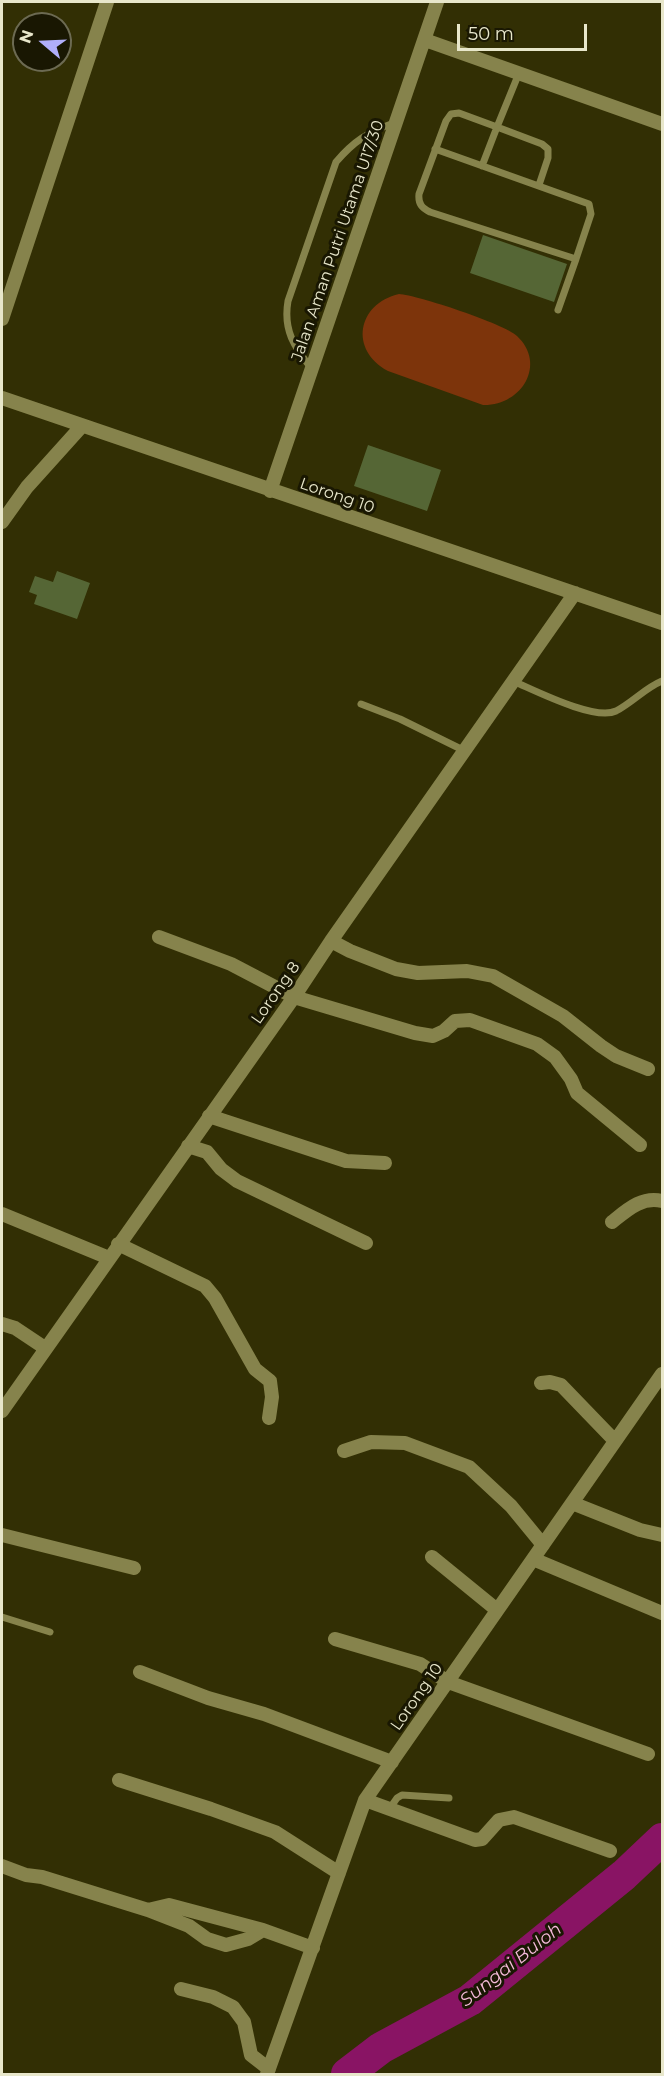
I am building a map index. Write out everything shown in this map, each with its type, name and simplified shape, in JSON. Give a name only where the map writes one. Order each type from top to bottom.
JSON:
[{"type":"street","points":[[2,319],[107,2]]},
{"type":"street","name":"Jalan Aman Putri Utama U17/30","points":[[270,490],[437,2]]},
{"type":"street","points":[[425,40],[663,124]]},
{"type":"street","name":"Lorong 10","points":[[2,398],[81,427],[663,623]]},
{"type":"street","points":[[2,522],[27,488],[81,427]]},
{"type":"street","name":"Lorong 8","points":[[2,1411],[575,593]]},
{"type":"street","points":[[159,937],[231,964],[294,997],[415,1033],[433,1036],[444,1031],[455,1020],[470,1020],[537,1044],[555,1057],[578,1093],[640,1145]]},
{"type":"street","points":[[331,941],[396,969],[418,973],[467,971],[493,976],[563,1016],[616,1056],[648,1069]]},
{"type":"street","points":[[209,1116],[346,1161],[385,1163]]},
{"type":"street","points":[[188,1146],[207,1152],[221,1169],[237,1181],[366,1243]]},
{"type":"street","points":[[612,1222],[629,1209],[648,1199],[663,1202]]},
{"type":"street","points":[[2,1214],[109,1258]]},
{"type":"street","points":[[118,1244],[205,1286],[215,1298],[255,1369],[270,1381],[272,1397],[269,1418]]},
{"type":"street","points":[[2,1324],[15,1328],[45,1348]]},
{"type":"street","name":"Lorong 10","points":[[268,2072],[365,1800],[663,1374]]},
{"type":"street","points":[[541,1383],[550,1382],[561,1385],[615,1441]]},
{"type":"street","points":[[344,1451],[371,1442],[405,1443],[469,1467],[511,1506],[543,1545]]},
{"type":"street","points":[[572,1503],[640,1530],[663,1535]]},
{"type":"street","points":[[2,1535],[134,1568]]},
{"type":"street","points":[[432,1557],[497,1610]]},
{"type":"street","points":[[533,1560],[663,1613]]},
{"type":"street","points":[[335,1639],[420,1664],[448,1682],[648,1754]]},
{"type":"street","points":[[140,1672],[208,1698],[264,1714],[392,1762]]},
{"type":"street","points":[[118,1780],[212,1809],[275,1832],[339,1873]]},
{"type":"street","points":[[365,1800],[475,1839],[482,1839],[499,1820],[514,1817],[610,1851]]},
{"type":"street","points":[[2,1866],[148,1910],[189,1926],[207,1939],[226,1945],[248,1939],[263,1930]]},
{"type":"street","points":[[148,1910],[169,1905],[263,1930],[313,1948]]},
{"type":"street","points":[[182,1989],[225,2001],[233,2007],[243,2022],[251,2055],[268,2072]]},
{"type":"lane","points":[[482,166],[520,72]]},
{"type":"lane","points":[[539,185],[548,158],[548,149],[542,144],[459,113],[451,114],[435,149],[418,200],[424,209],[576,259]]},
{"type":"lane","points":[[312,369],[295,348],[285,318],[288,301],[336,162],[349,146],[372,130],[396,122]]},
{"type":"lane","points":[[435,149],[589,204],[591,214],[558,310]]},
{"type":"lane","points":[[515,681],[572,706],[594,712],[614,712],[651,685],[663,681]]},
{"type":"lane","points":[[361,704],[465,751]]},
{"type":"lane","points":[[2,1617],[51,1632]]},
{"type":"lane","points":[[390,1808],[402,1795],[449,1798]]},
{"type":"shaded area","points":[[399,294],[460,311],[517,336],[526,347],[530,359],[530,370],[519,391],[509,399],[483,405],[388,371],[376,362],[367,352],[363,340],[363,328],[374,307],[385,299]]},
{"type":"building","points":[[483,235],[567,264],[554,302],[470,273]]},
{"type":"building","points":[[368,445],[441,470],[427,511],[354,486]]},
{"type":"building","points":[[57,571],[90,583],[77,619],[34,604],[37,595],[29,592],[35,576],[53,582]]},
{"type":"waterway","name":"Sungai Buloh","points":[[347,2074],[381,2048],[470,2000],[624,1875],[662,1839]]}]
